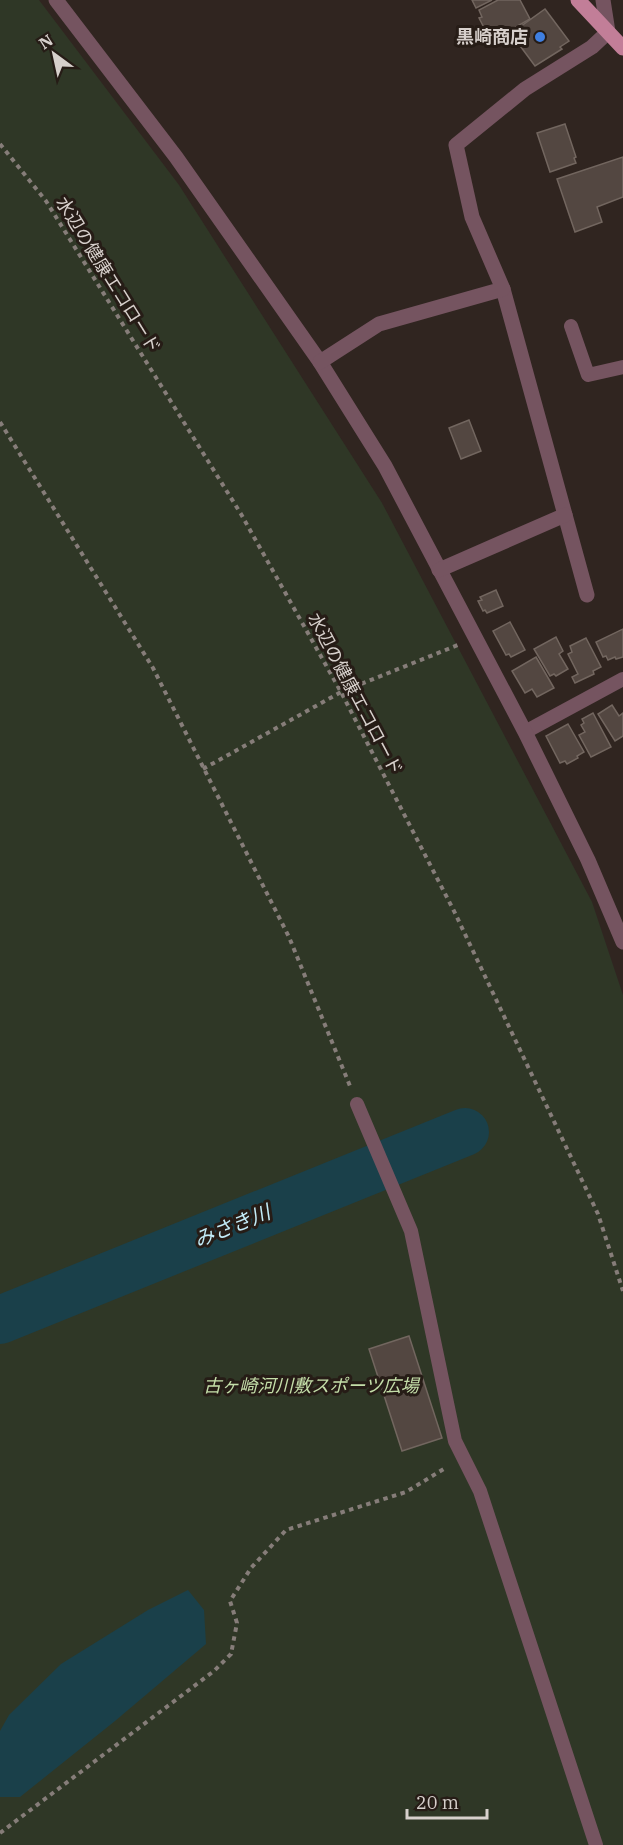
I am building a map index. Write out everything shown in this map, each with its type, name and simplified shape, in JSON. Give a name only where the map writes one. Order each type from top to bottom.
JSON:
[{"type":"main road","points":[[578,0],[623,48]]},
{"type":"street","points":[[56,0],[176,157],[320,362],[385,466],[525,732],[588,860],[623,942]]},
{"type":"street","points":[[587,595],[502,289],[472,216],[456,145],[525,89],[592,47],[608,32],[603,0]]},
{"type":"street","points":[[320,362],[379,324],[502,289]]},
{"type":"street","points":[[439,570],[565,515]]},
{"type":"lane","points":[[571,326],[588,375],[623,367]]},
{"type":"lane","points":[[525,732],[623,679]]},
{"type":"lane","points":[[357,1104],[411,1231],[455,1441],[483,1502],[596,1845]]},
{"type":"path","name":"水辺の健康エコロード","points":[[0,144],[46,201],[235,504],[341,692],[454,911],[598,1214],[623,1291]]},
{"type":"path","points":[[0,422],[153,668],[289,937],[357,1104]]},
{"type":"path","points":[[203,769],[341,692],[475,638]]},
{"type":"path","points":[[0,1833],[214,1671],[231,1654],[237,1623],[230,1601],[250,1568],[286,1530],[405,1492],[463,1457]]},
{"type":"green space","name":"古ヶ崎河川敷スポーツ広場","points":[[0,0],[39,0],[179,185],[382,503],[592,902],[623,995],[623,1845],[0,1845]]},
{"type":"water","points":[[188,1590],[204,1610],[206,1644],[20,1797],[0,1797],[0,1731],[9,1715],[61,1664],[148,1610]]},
{"type":"building","points":[[472,0],[492,0],[476,8]]},
{"type":"building","points":[[498,0],[520,0],[530,19],[491,41],[479,18],[482,17],[479,10]]},
{"type":"building","points":[[545,9],[569,41],[560,47],[562,49],[535,66],[515,39],[517,37],[513,32]]},
{"type":"building","points":[[565,124],[576,163],[550,172],[537,133]]},
{"type":"building","points":[[623,157],[623,197],[597,207],[602,222],[575,232],[557,179]]},
{"type":"building","points":[[469,420],[481,451],[461,459],[449,428]]},
{"type":"building","points":[[496,590],[503,606],[487,613],[483,611],[478,601],[482,600],[480,597]]},
{"type":"building","points":[[510,622],[525,650],[511,657],[509,654],[506,655],[493,631]]},
{"type":"building","points":[[623,629],[623,657],[608,660],[606,656],[603,657],[596,642]]},
{"type":"building","points":[[556,637],[563,651],[559,654],[568,669],[556,676],[554,674],[550,676],[534,649]]},
{"type":"building","points":[[586,638],[601,667],[593,671],[594,674],[575,683],[572,677],[578,674],[568,654],[572,652],[570,646]]},
{"type":"building","points":[[536,657],[554,688],[537,697],[532,689],[525,693],[512,671]]},
{"type":"building","points":[[612,705],[619,716],[623,713],[623,736],[615,741],[598,714]]},
{"type":"building","points":[[593,713],[611,747],[591,757],[579,735],[585,732],[581,725],[584,723],[582,719]]},
{"type":"building","points":[[568,724],[584,752],[567,764],[565,761],[560,763],[546,736]]},
{"type":"building","points":[[409,1336],[442,1438],[402,1451],[369,1349]]},
{"type":"waterway","name":"みさき川","points":[[0,1320],[465,1132]]},
{"type":"place","name":"黒崎商店","points":[[540,37]]}]
